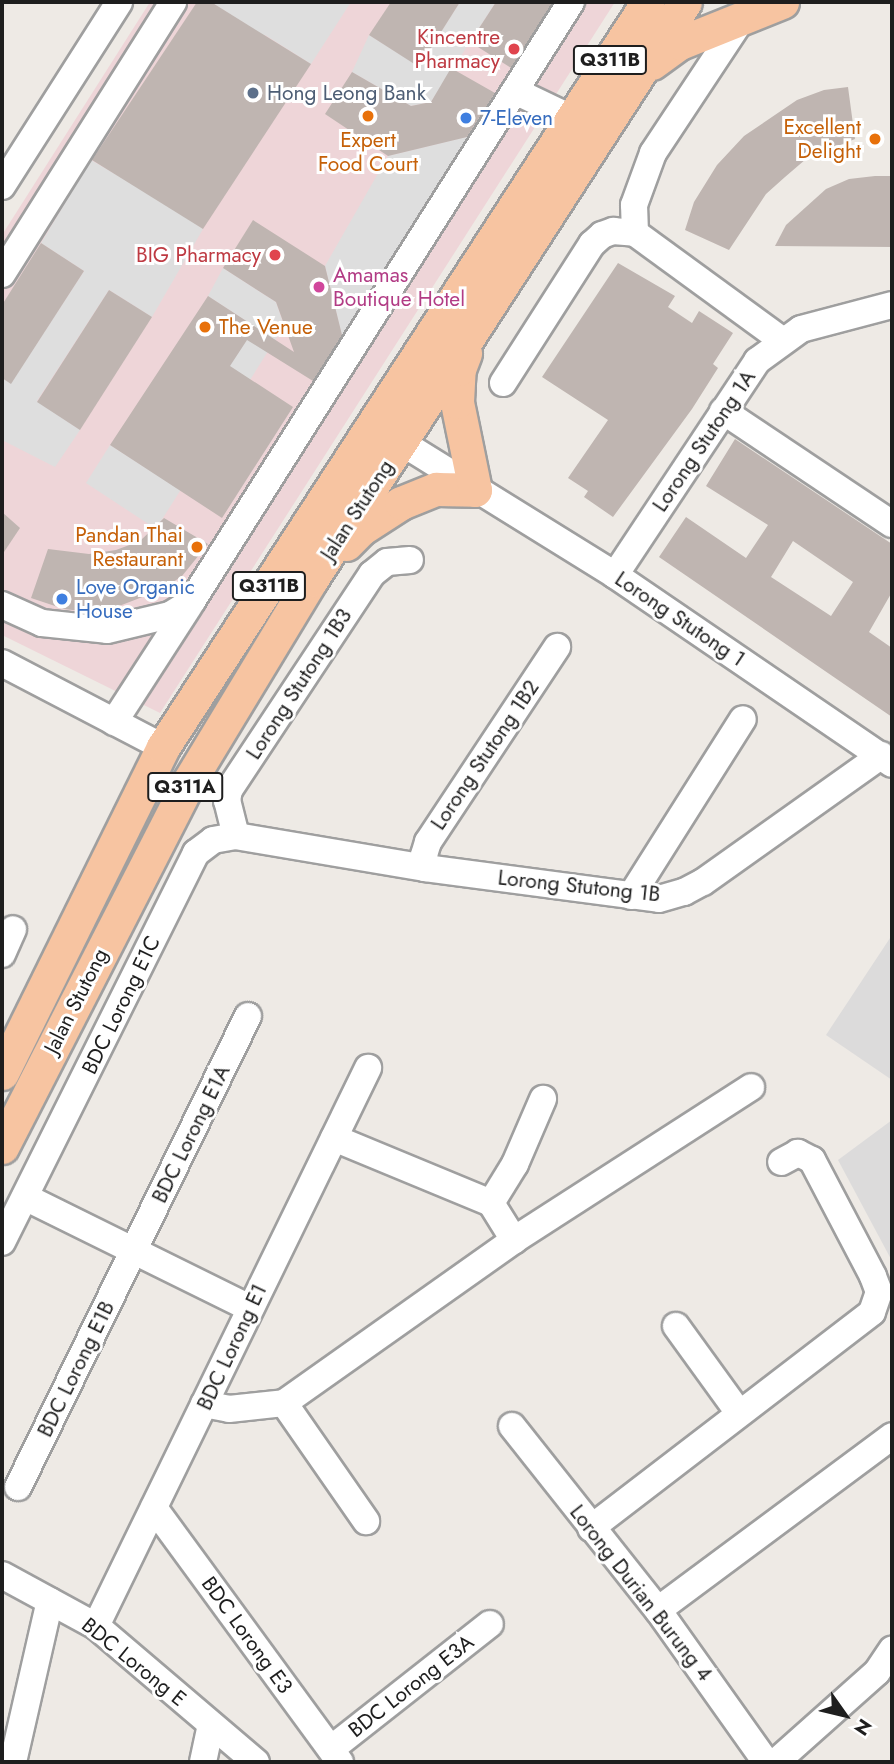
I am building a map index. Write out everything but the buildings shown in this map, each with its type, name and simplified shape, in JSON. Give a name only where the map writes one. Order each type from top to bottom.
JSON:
[{"type":"main road","name":"Jalan Stutong","points":[[2,1073],[163,747],[648,2]]},
{"type":"main road","name":"Jalan Stutong","points":[[2,1147],[188,783],[311,580],[685,2]]},
{"type":"main road","points":[[572,118],[591,117],[616,88],[680,43],[782,2]]},
{"type":"main road","points":[[311,580],[361,529],[401,503],[436,489],[475,490],[457,402],[459,369],[473,327]]},
{"type":"main road","points":[[239,632],[265,607],[284,580],[363,452],[378,446],[400,445]]},
{"type":"street","points":[[2,186],[119,2]]},
{"type":"street","points":[[2,274],[173,2]]},
{"type":"street","points":[[114,722],[571,2]]},
{"type":"street","points":[[635,233],[634,205],[653,153],[743,17]]},
{"type":"street","points":[[514,91],[572,118]]},
{"type":"street","points":[[503,383],[592,244],[602,235],[613,231],[635,233],[783,341]]},
{"type":"street","name":"Lorong Stutong 1A","points":[[615,575],[758,360],[801,329],[892,305]]},
{"type":"street","points":[[723,411],[892,524]]},
{"type":"street","name":"Lorong Stutong 1","points":[[400,445],[412,449],[615,575],[887,760]]},
{"type":"street","name":"Lorong Stutong 1B3","points":[[236,836],[227,801],[229,790],[372,574],[387,562],[410,560]]},
{"type":"street","points":[[2,605],[42,622],[107,630],[170,615],[192,601]]},
{"type":"street","name":"Lorong Stutong 1B2","points":[[425,867],[424,855],[428,842],[557,647]]},
{"type":"street","points":[[2,663],[163,747]]},
{"type":"street","points":[[631,896],[743,719]]},
{"type":"street","name":"Lorong Stutong 1B","points":[[236,836],[425,867],[659,899],[694,887],[887,760]]},
{"type":"street","name":"BDC Lorong E1C","points":[[2,1242],[197,853],[212,840],[236,836]]},
{"type":"street","points":[[2,954],[13,929]]},
{"type":"street","name":"BDC Lorong E1A","points":[[134,1252],[248,1016]]},
{"type":"street","name":"BDC Lorong E1","points":[[96,1626],[368,1068]]},
{"type":"street","points":[[204,1404],[229,1409],[284,1404],[514,1240],[751,1087]]},
{"type":"street","points":[[491,1203],[515,1164],[543,1099]]},
{"type":"street","points":[[334,1138],[491,1203],[514,1240]]},
{"type":"street","points":[[591,1528],[872,1312],[879,1292],[812,1160],[798,1153],[781,1162]]},
{"type":"street","points":[[25,1197],[250,1308]]},
{"type":"street","name":"BDC Lorong E1B","points":[[18,1487],[134,1252]]},
{"type":"street","points":[[676,1326],[739,1413]]},
{"type":"street","points":[[284,1404],[366,1521]]},
{"type":"street","name":"Lorong Durian Burung 4","points":[[512,1426],[658,1610],[766,1762]]},
{"type":"street","points":[[658,1610],[892,1436]]},
{"type":"street","name":"BDC Lorong E3","points":[[154,1508],[336,1756]]},
{"type":"street","name":"BDC Lorong E","points":[[2,1575],[96,1626],[256,1762]]},
{"type":"street","points":[[13,1762],[50,1601]]},
{"type":"street","name":"BDC Lorong E3A","points":[[336,1756],[490,1624]]},
{"type":"street","points":[[776,1762],[877,1672],[892,1650]]},
{"type":"street","points":[[203,1762],[211,1725]]},
{"type":"shaded area","points":[[150,2],[615,2],[160,713],[2,635],[2,235]]},
{"type":"shaded area","points":[[211,2],[351,2],[311,64],[265,35],[159,199],[203,229],[152,317],[109,290],[37,401],[80,430],[55,467],[2,440],[2,378],[11,383],[84,271],[41,243],[91,160],[137,187],[245,24]]},
{"type":"shaded area","points":[[460,2],[496,2],[431,102],[411,106],[352,72],[369,35],[419,66]]},
{"type":"shaded area","points":[[470,136],[342,336],[325,266],[388,156]]},
{"type":"shaded area","points":[[223,268],[276,302],[284,326],[156,529],[86,483],[110,445],[157,475],[255,327],[208,296]]},
{"type":"shaded area","points":[[892,935],[892,1080],[826,1035]]},
{"type":"shaded area","points":[[892,1120],[892,1261],[838,1160]]},
{"type":"place","name":"Kincentre Pharmacy","points":[[514,49]]},
{"type":"place","name":"Hong Leong Bank","points":[[253,93]]},
{"type":"place","name":"Expert Food Court","points":[[368,116]]},
{"type":"place","name":"7-Eleven","points":[[466,118]]},
{"type":"place","name":"Excellent Delight","points":[[875,139]]},
{"type":"place","name":"BIG Pharmacy","points":[[275,255]]},
{"type":"place","name":"Amamas Boutique Hotel","points":[[319,287]]},
{"type":"place","name":"The Venue","points":[[205,327]]},
{"type":"place","name":"Pandan Thai Restaurant","points":[[197,547]]},
{"type":"place","name":"Love Organic House","points":[[62,599]]}]
